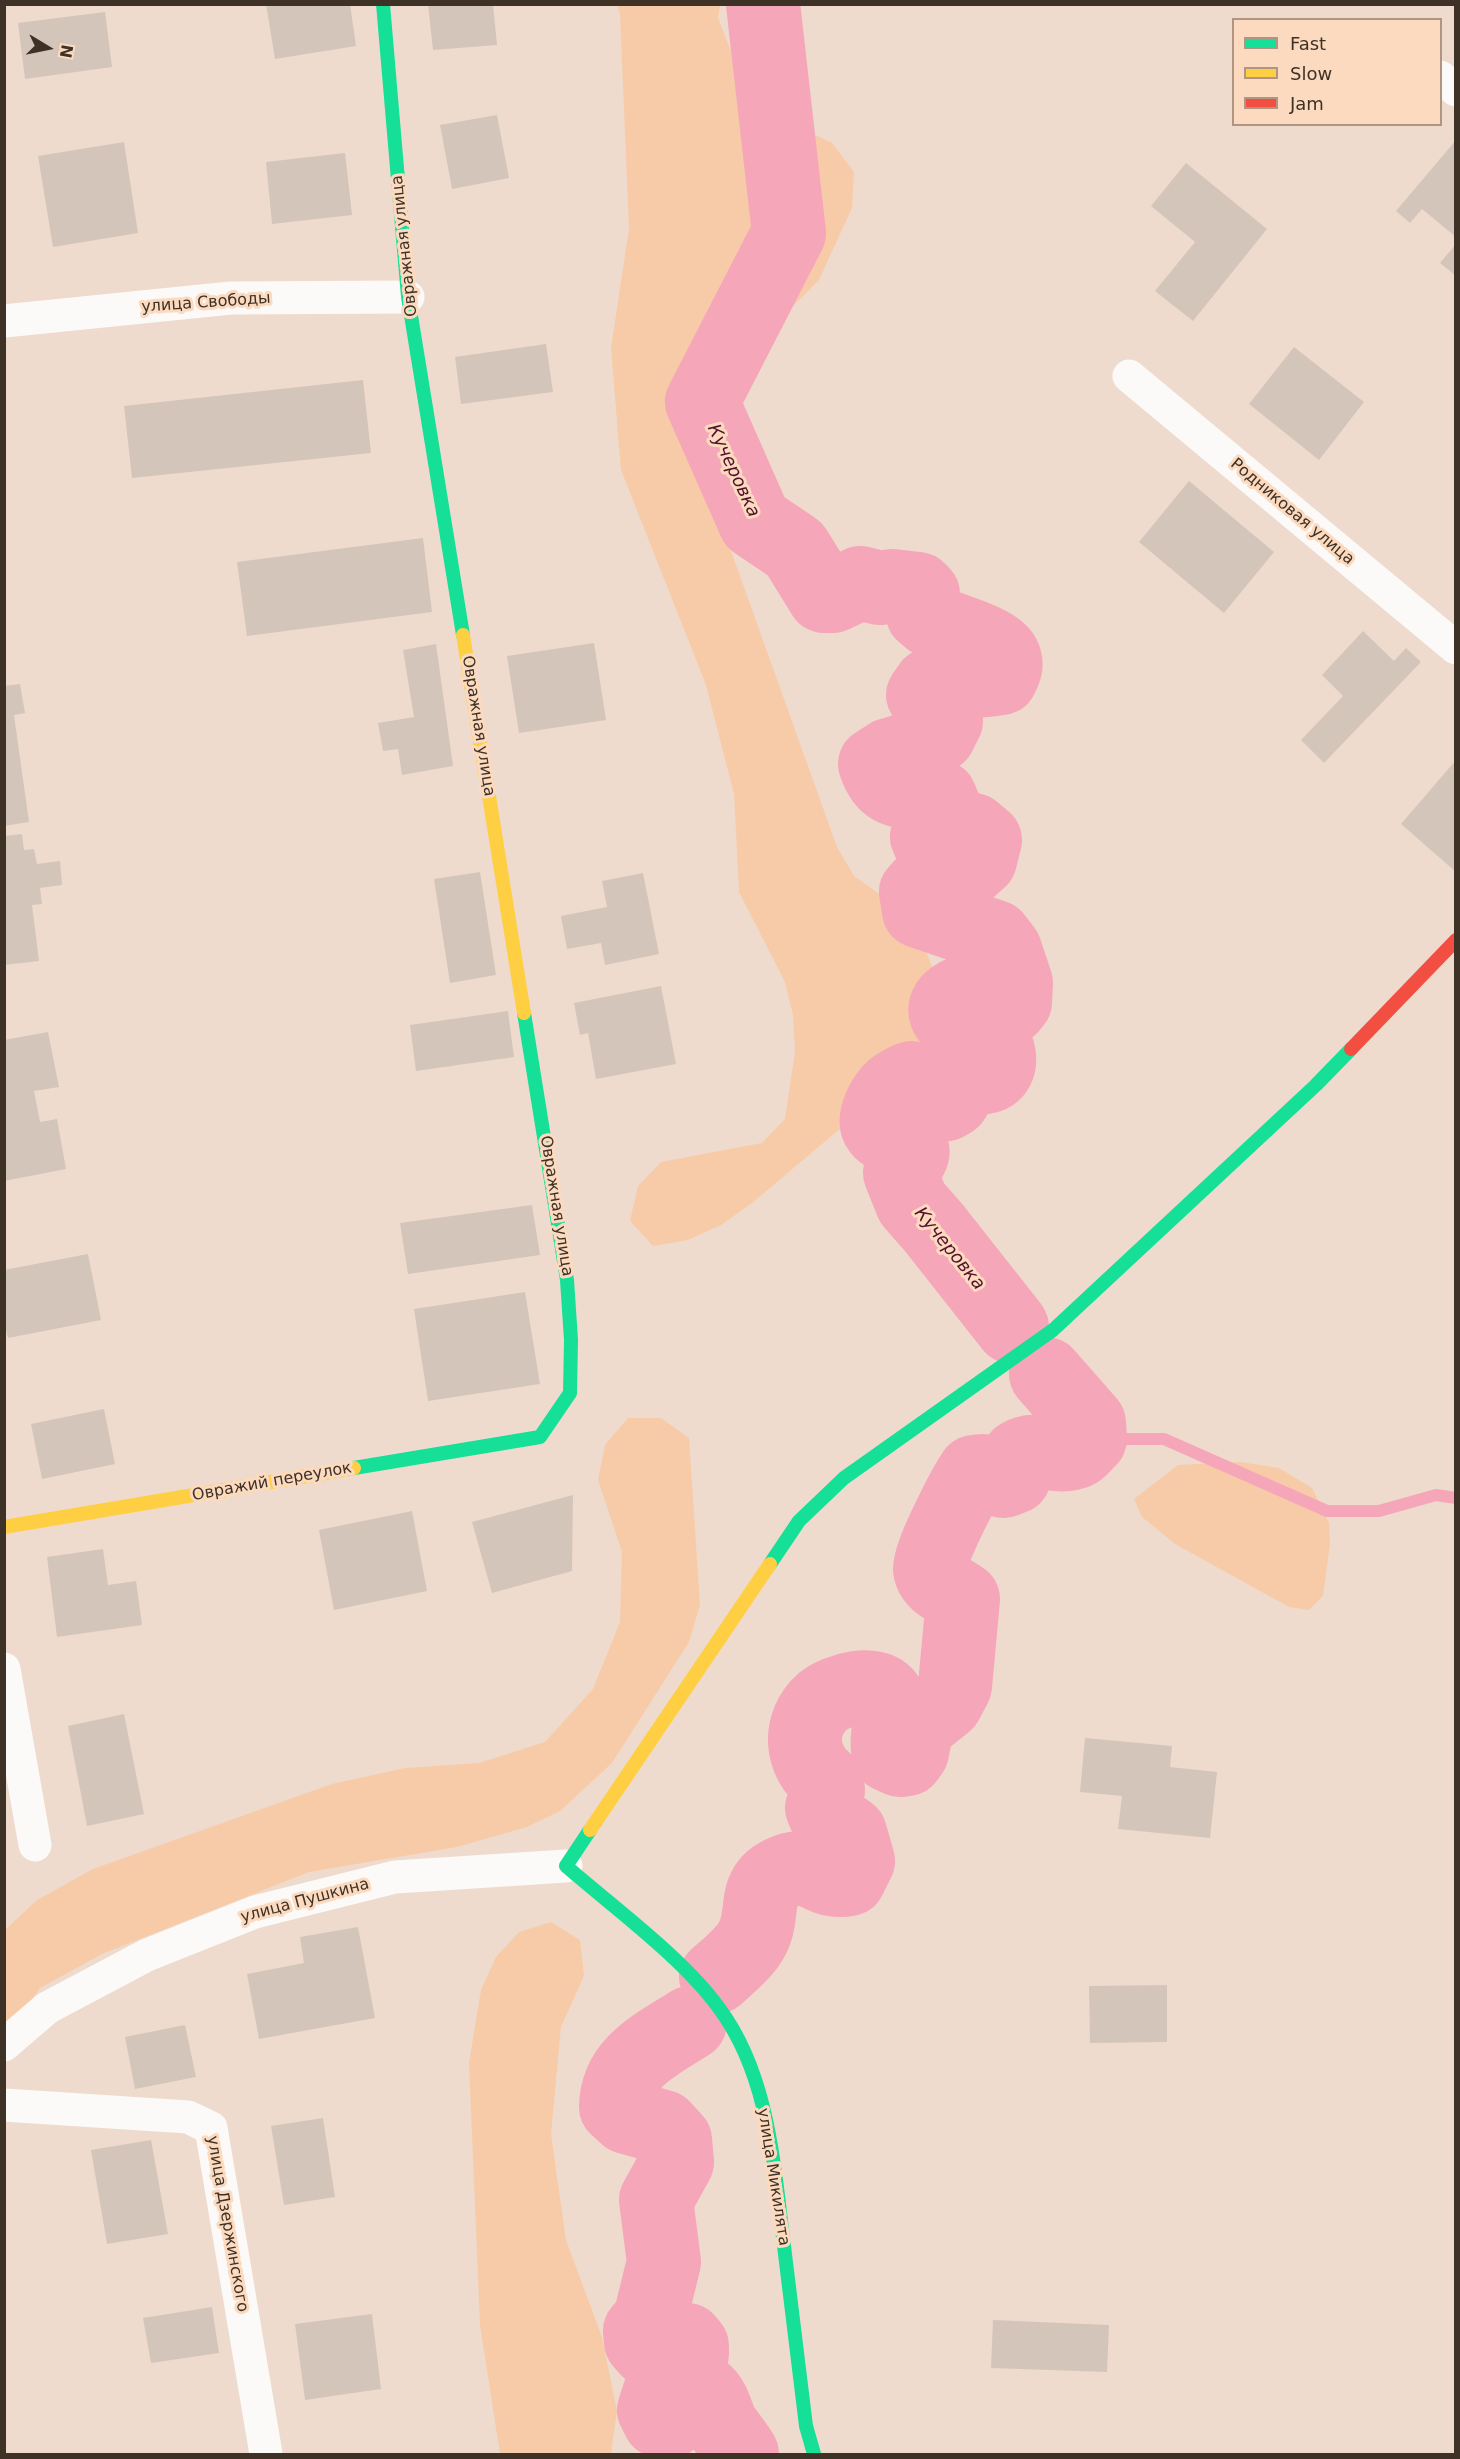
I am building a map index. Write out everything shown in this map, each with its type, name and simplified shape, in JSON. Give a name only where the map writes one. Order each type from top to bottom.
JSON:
[{"type":"street","name":"Овражная улица","points":[[383,4],[408,297],[567,1280],[571,1340],[570,1393],[540,1437]]},
{"type":"street","points":[[1442,79],[1455,90]]},
{"type":"street","name":"улица Свободы","points":[[4,321],[231,298],[408,297]]},
{"type":"street","name":"Родниковая улица","points":[[1129,376],[1455,648]]},
{"type":"street","points":[[566,1866],[799,1521],[844,1478],[1053,1330],[1316,1085],[1455,940]]},
{"type":"street","name":"Овражий переулок","points":[[4,1527],[540,1437]]},
{"type":"street","points":[[4,1669],[34,1845]]},
{"type":"street","name":"улица Пушкина","points":[[4,2045],[47,2008],[147,1955],[255,1912],[395,1877],[566,1866]]},
{"type":"street","name":"улица Микилята","points":[[566,1866],[677,1963],[719,2007],[741,2043],[760,2094],[773,2159],[806,2426],[814,2454]]},
{"type":"street","name":"улица Дзержинского","points":[[4,2105],[188,2117],[211,2128],[266,2454]]},
{"type":"shaded area","points":[[617,5],[720,5],[718,18],[746,89],[770,113],[832,143],[854,172],[852,208],[819,280],[791,308],[722,334],[702,367],[701,467],[837,847],[854,876],[912,917],[940,986],[918,1056],[891,1086],[752,1203],[721,1225],[688,1240],[653,1246],[630,1221],[638,1186],[661,1162],[762,1143],[785,1119],[795,1051],[793,1015],[785,982],[739,892],[734,794],[706,685],[621,470],[611,348],[629,229],[620,14]]},
{"type":"shaded area","points":[[628,1418],[661,1418],[689,1438],[700,1605],[689,1642],[612,1763],[560,1811],[527,1827],[457,1847],[309,1872],[102,1954],[40,1988],[5,2038],[5,1930],[37,1900],[93,1869],[332,1784],[405,1768],[479,1763],[545,1742],[593,1689],[620,1622],[622,1552],[598,1480],[605,1445]]},
{"type":"shaded area","points":[[1240,1462],[1279,1468],[1312,1488],[1329,1523],[1330,1544],[1323,1596],[1309,1610],[1289,1607],[1175,1544],[1142,1517],[1134,1499],[1178,1465]]},
{"type":"shaded area","points":[[551,1922],[580,1940],[584,1976],[561,2027],[551,2134],[566,2240],[602,2337],[617,2411],[611,2454],[500,2454],[480,2325],[469,2063],[481,1990],[496,1957],[519,1932]]},
{"type":"building","points":[[266,4],[350,4],[356,46],[275,59]]},
{"type":"building","points":[[428,4],[493,4],[497,45],[433,50]]},
{"type":"building","points":[[105,12],[112,67],[25,79],[18,23]]},
{"type":"building","points":[[497,115],[509,178],[452,189],[440,125]]},
{"type":"building","points":[[1456,140],[1456,237],[1422,209],[1410,223],[1396,211]]},
{"type":"building","points":[[124,142],[138,233],[53,247],[38,156]]},
{"type":"building","points":[[345,153],[352,215],[272,224],[266,162]]},
{"type":"building","points":[[1186,163],[1267,229],[1193,321],[1155,291],[1195,242],[1151,206]]},
{"type":"building","points":[[1456,244],[1456,276],[1440,263]]},
{"type":"building","points":[[546,344],[553,392],[461,404],[455,357]]},
{"type":"building","points":[[1294,347],[1364,402],[1319,460],[1249,404]]},
{"type":"building","points":[[363,380],[371,453],[132,478],[124,406]]},
{"type":"building","points":[[1189,481],[1274,552],[1224,613],[1139,542]]},
{"type":"building","points":[[423,538],[432,612],[247,636],[237,562]]},
{"type":"building","points":[[1363,631],[1394,661],[1406,648],[1421,662],[1324,763],[1301,740],[1343,696],[1322,675]]},
{"type":"building","points":[[594,643],[606,720],[519,733],[507,656]]},
{"type":"building","points":[[436,644],[453,766],[402,775],[398,749],[383,751],[378,723],[414,717],[403,650]]},
{"type":"building","points":[[20,684],[25,713],[14,715],[29,822],[4,826],[4,686]]},
{"type":"building","points":[[1456,760],[1456,872],[1401,824]]},
{"type":"building","points":[[22,834],[24,850],[34,849],[37,864],[60,861],[62,885],[40,888],[42,904],[32,905],[39,961],[4,965],[4,836]]},
{"type":"building","points":[[480,872],[496,975],[450,983],[434,879]]},
{"type":"building","points":[[643,873],[659,954],[605,965],[601,943],[567,949],[561,916],[607,907],[602,881]]},
{"type":"building","points":[[661,986],[676,1064],[596,1079],[588,1033],[580,1035],[574,1003]]},
{"type":"building","points":[[508,1011],[514,1057],[416,1071],[410,1025]]},
{"type":"building","points":[[48,1032],[59,1087],[34,1091],[40,1122],[57,1119],[66,1169],[4,1181],[4,1040]]},
{"type":"building","points":[[532,1205],[540,1255],[408,1274],[400,1223]]},
{"type":"building","points":[[88,1254],[101,1320],[8,1338],[4,1321],[4,1270]]},
{"type":"building","points":[[525,1292],[540,1384],[428,1401],[414,1309]]},
{"type":"building","points":[[104,1409],[115,1464],[42,1479],[31,1424]]},
{"type":"building","points":[[573,1495],[572,1571],[492,1593],[472,1522]]},
{"type":"building","points":[[412,1511],[427,1591],[334,1610],[319,1530]]},
{"type":"building","points":[[103,1549],[108,1585],[136,1581],[142,1625],[57,1637],[47,1557]]},
{"type":"building","points":[[124,1714],[144,1814],[87,1826],[68,1726]]},
{"type":"building","points":[[1085,1738],[1172,1746],[1170,1767],[1217,1772],[1210,1838],[1118,1829],[1122,1796],[1080,1792]]},
{"type":"building","points":[[358,1927],[375,2018],[259,2039],[247,1974],[304,1963],[300,1937]]},
{"type":"building","points":[[1167,1985],[1167,2042],[1090,2043],[1089,1986]]},
{"type":"building","points":[[185,2025],[196,2077],[135,2089],[125,2037]]},
{"type":"building","points":[[323,2118],[335,2197],[284,2205],[271,2126]]},
{"type":"building","points":[[151,2140],[168,2234],[107,2244],[91,2150]]},
{"type":"building","points":[[212,2307],[219,2353],[151,2363],[143,2318]]},
{"type":"building","points":[[372,2314],[381,2389],[305,2400],[295,2324]]},
{"type":"building","points":[[993,2320],[1109,2325],[1107,2372],[991,2368]]},
{"type":"waterway","name":"Кучеровка","points":[[763,4],[789,233],[702,402],[755,522],[795,549],[824,596],[833,596],[860,583],[880,588],[892,586],[918,589],[923,594],[923,614],[930,620],[990,644],[1005,658],[1001,678],[930,685],[923,695],[944,709],[946,714],[946,721],[939,735],[920,746],[889,755],[875,764],[880,776],[893,789],[940,797],[945,809],[942,817],[927,837],[932,848],[950,844],[973,830],[985,840],[980,860],[964,874],[934,872],[916,892],[919,911],[995,937],[1005,950],[1016,983],[1015,1002],[1011,1007],[1003,1007],[988,993],[979,990],[954,997],[945,1008],[946,1014],[956,1025],[991,1037],[999,1053],[998,1065],[992,1075],[966,1078],[953,1100],[946,1104],[932,1098],[925,1083],[911,1078],[906,1080],[887,1095],[877,1117],[878,1126],[882,1132],[903,1141],[912,1149],[911,1158],[900,1173],[912,1203],[1012,1327]]},
{"type":"waterway","name":"Кучеровка","points":[[716,1977],[749,1944],[755,1933],[763,1891],[768,1882],[778,1875],[799,1868],[831,1879],[849,1879],[858,1861],[850,1833],[825,1815],[822,1808],[828,1790],[826,1781],[811,1763],[805,1742],[809,1720],[815,1710],[829,1697],[846,1690],[865,1687],[881,1691],[887,1696],[890,1708],[889,1755],[900,1760],[907,1759],[912,1752],[917,1726],[946,1703],[955,1686],[963,1599],[938,1583],[930,1569],[935,1550],[963,1491],[974,1472],[986,1471],[996,1479],[1004,1481],[1014,1477],[1019,1456],[1033,1452],[1069,1454],[1078,1451],[1090,1439],[1089,1423],[1046,1374]]},
{"type":"waterway","points":[[1090,1439],[1164,1439],[1327,1511],[1379,1511],[1436,1495],[1456,1498]]},
{"type":"waterway","name":"Кучеровка","points":[[690,2023],[641,2056],[623,2078],[618,2091],[616,2107],[627,2117],[663,2127],[675,2140],[677,2162],[656,2200],[664,2262],[650,2319],[640,2331],[641,2342],[648,2350],[658,2350],[687,2340],[692,2346],[692,2354],[663,2382],[654,2410],[659,2420],[669,2422],[688,2395],[702,2391],[711,2400],[723,2427],[742,2454]]},
{"type":"traffic: fast","points":[[383,4],[408,297],[463,635]]},
{"type":"traffic: fast","points":[[354,1468],[540,1437],[570,1393],[571,1340],[567,1280],[524,1013]]},
{"type":"traffic: fast","points":[[770,1564],[799,1521],[844,1478],[1053,1330],[1316,1085],[1351,1049]]},
{"type":"traffic: fast","points":[[590,1830],[566,1866],[687,1970],[719,2008],[736,2034],[749,2062],[759,2092],[772,2153],[806,2426],[814,2454]]},
{"type":"traffic: slow","points":[[463,635],[524,1013]]},
{"type":"traffic: slow","points":[[4,1527],[354,1468]]},
{"type":"traffic: slow","points":[[590,1830],[770,1564]]},
{"type":"traffic: jam","points":[[1351,1049],[1456,940]]}]
